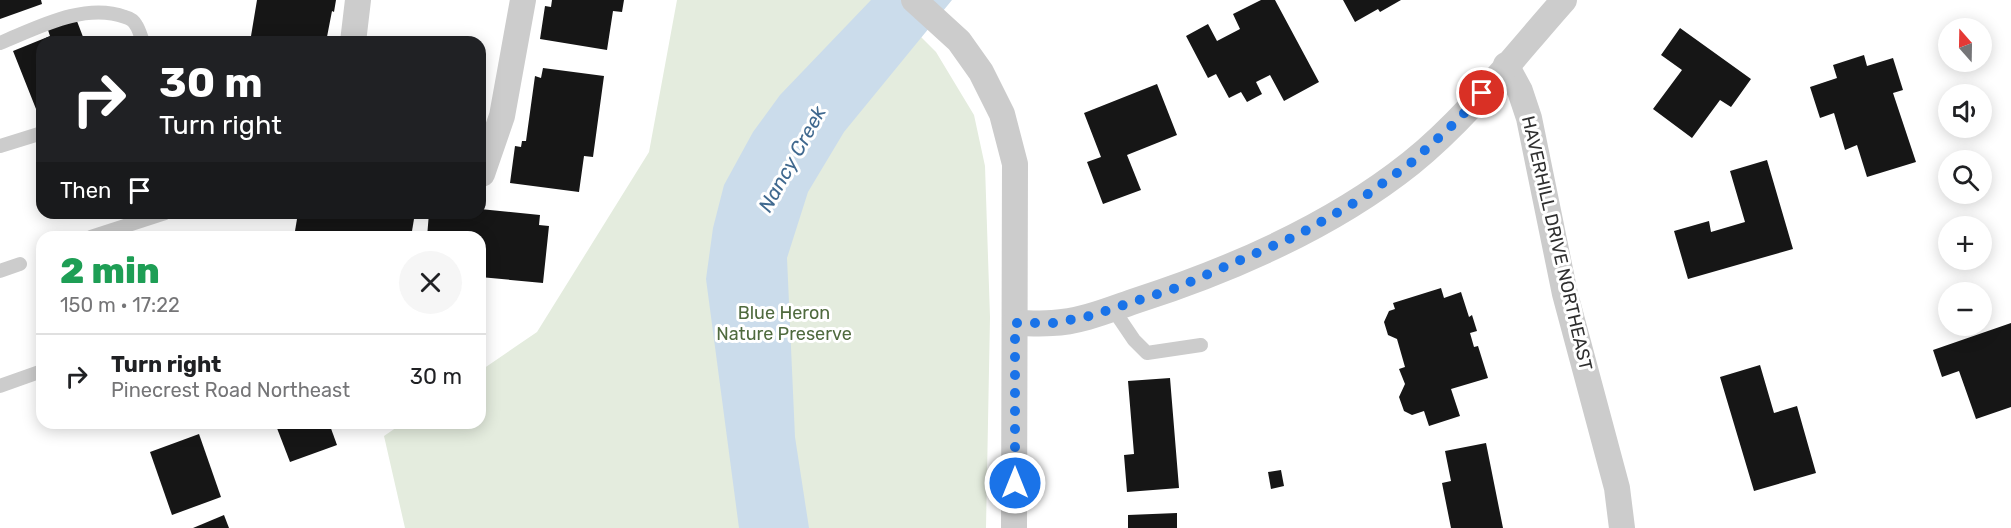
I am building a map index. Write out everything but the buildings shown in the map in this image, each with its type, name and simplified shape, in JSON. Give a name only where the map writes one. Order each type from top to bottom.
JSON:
[{"type":"street","points":[[354,36],[358,0]]},
{"type":"street","points":[[486,162],[502,116],[523,0]]},
{"type":"street","points":[[914,0],[959,41],[981,72],[1002,114],[1015,164],[1014,528]]},
{"type":"street","points":[[1015,323],[1053,323],[1090,316],[1176,288],[1298,235],[1361,199],[1412,162],[1450,127],[1564,0]]},
{"type":"street","name":"HAVERHILL DRIVE NORTHEAST","points":[[1506,65],[1520,90],[1529,118],[1565,294],[1617,488],[1622,528]]},
{"type":"lane","points":[[0,43],[72,16],[99,12],[114,13],[130,19],[136,24],[141,36]]},
{"type":"lane","points":[[0,146],[36,135]]},
{"type":"lane","points":[[110,231],[146,219]]},
{"type":"lane","points":[[0,271],[20,264]]},
{"type":"lane","points":[[1113,309],[1134,340],[1147,353],[1201,345]]},
{"type":"lane","points":[[0,386],[36,372]]},
{"type":"green space","name":"Blue Heron Nature Preserve","points":[[677,0],[884,0],[936,52],[974,115],[985,166],[990,317],[986,528],[405,528],[384,436],[394,429],[486,429],[486,367],[537,332],[649,152]]},
{"type":"water","name":"Nancy Creek","points":[[871,0],[952,0],[844,132],[808,192],[787,258],[795,437],[809,528],[739,528],[706,279],[713,228],[724,185],[753,132],[780,95]]},
{"type":"route","points":[[1015,483],[1015,323],[1053,323],[1090,316],[1176,288],[1298,235],[1361,199],[1412,162],[1458,120],[1482,93]]}]
